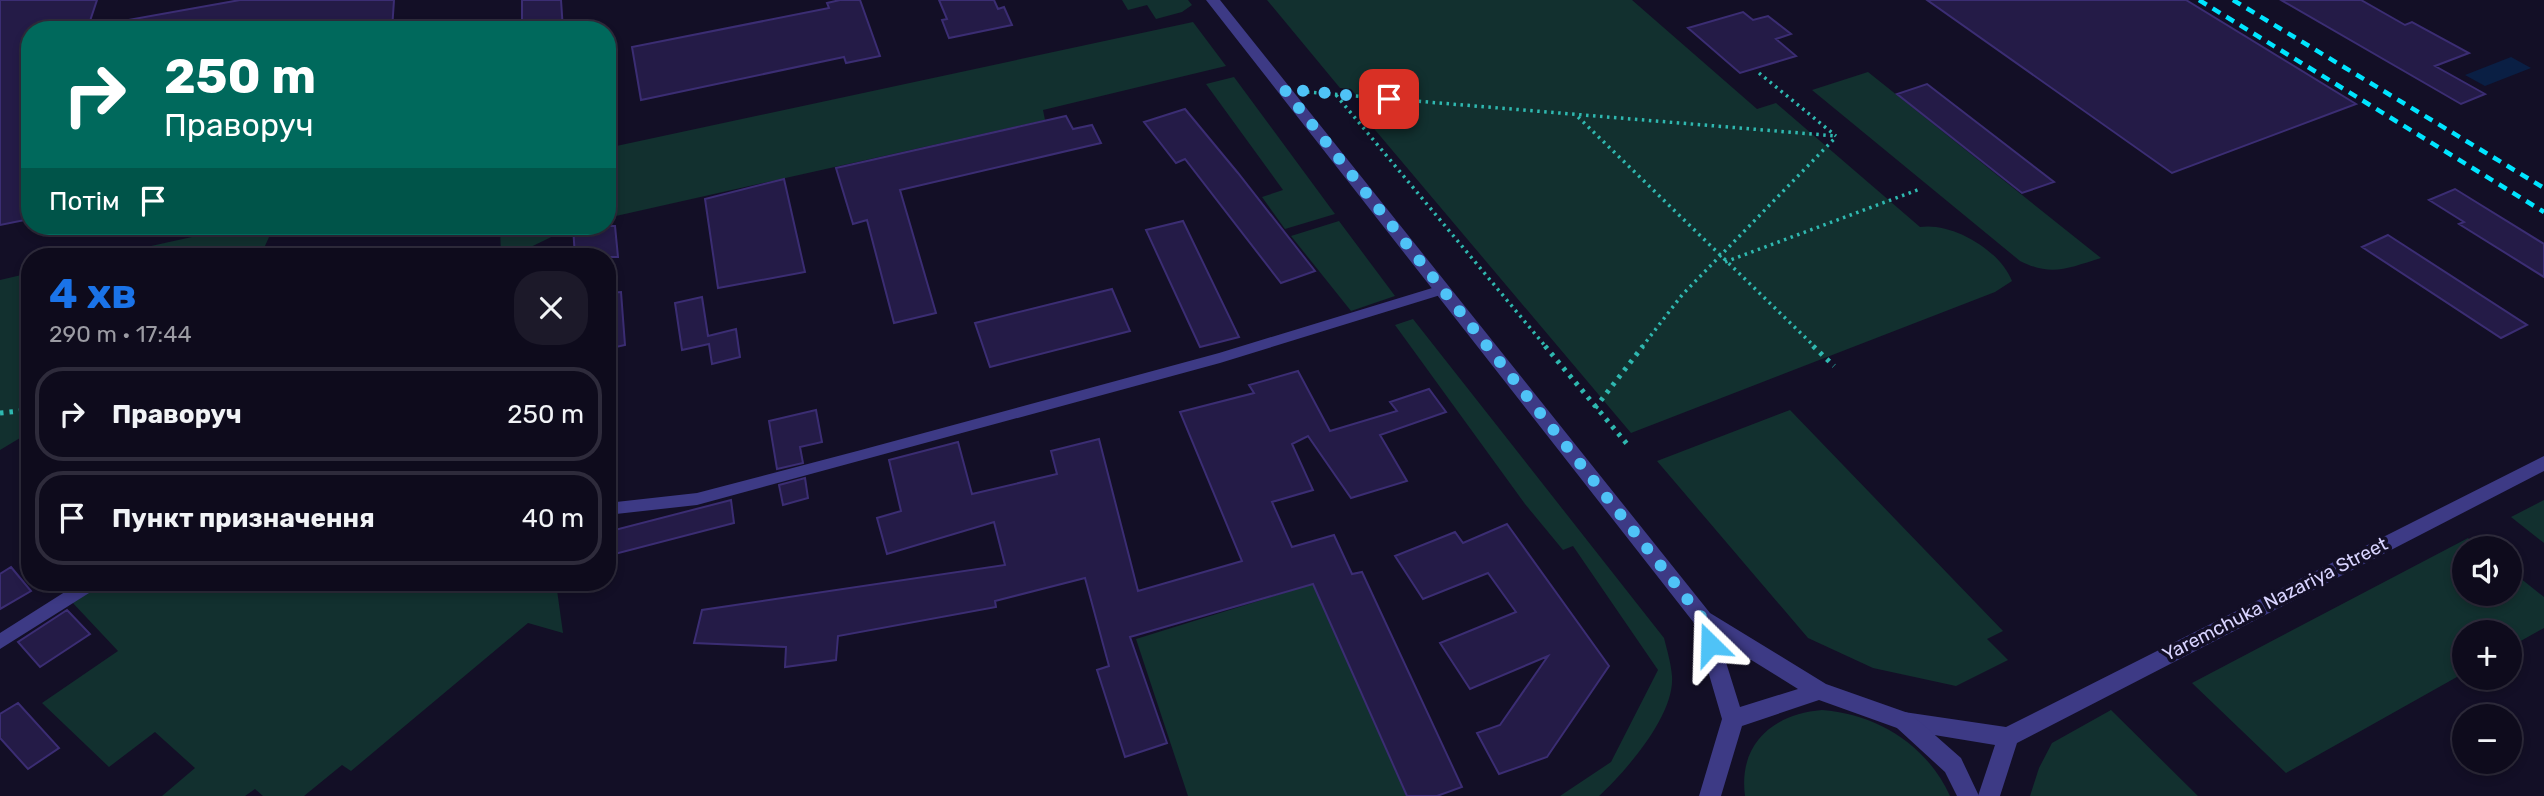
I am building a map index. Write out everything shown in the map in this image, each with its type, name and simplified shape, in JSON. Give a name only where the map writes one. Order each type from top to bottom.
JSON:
[{"type":"street","points":[[1213,0],[1703,619],[1819,691],[1904,721],[2008,737],[1989,796]]},
{"type":"street","name":"Yaremchuka Nazariya Street","points":[[2008,737],[2544,463]]},
{"type":"street","points":[[1703,619],[1733,719],[1710,796]]},
{"type":"street","points":[[1733,719],[1819,691]]},
{"type":"street","points":[[1904,721],[1953,765],[1968,796]]},
{"type":"lane","points":[[616,508],[697,499],[849,460],[1220,358],[1442,290]]},
{"type":"lane","points":[[0,642],[79,591]]},
{"type":"path","points":[[1759,73],[1836,136]]},
{"type":"path","points":[[1284,89],[1836,136]]},
{"type":"path","points":[[1335,95],[1627,444]]},
{"type":"path","points":[[1577,116],[1834,366]]},
{"type":"path","points":[[1595,408],[1682,295],[1836,136]]},
{"type":"path","points":[[1726,262],[1920,189]]},
{"type":"path","points":[[0,413],[21,411]]},
{"type":"green space","points":[[1122,0],[1188,0],[1192,5],[1182,12],[1156,19],[1147,5],[1128,10]]},
{"type":"green space","points":[[1267,0],[1632,0],[1757,109],[1776,103],[1920,227],[1946,229],[1973,241],[1997,259],[2012,281],[1995,292],[1631,433],[1365,118],[1373,116],[1351,89],[1340,88]]},
{"type":"green space","points":[[1193,22],[1226,66],[1043,110],[1045,120],[616,216],[616,146]]},
{"type":"green space","points":[[1868,72],[2101,258],[2069,268],[2051,270],[2020,261],[1812,90]]},
{"type":"green space","points":[[1234,77],[1335,214],[1285,229],[1262,197],[1283,190],[1206,84]]},
{"type":"green space","points":[[1339,221],[1395,296],[1351,311],[1291,236]]},
{"type":"green space","points":[[201,235],[270,235],[264,248],[142,248]]},
{"type":"green space","points":[[500,235],[555,235],[529,248],[501,248]]},
{"type":"green space","points":[[21,275],[21,437],[0,450],[0,280]]},
{"type":"green space","points":[[1413,319],[1664,638],[1672,676],[1666,708],[1635,757],[1599,796],[1560,796],[1611,762],[1658,670],[1573,546],[1563,550],[1525,504],[1395,325]]},
{"type":"green space","points":[[1790,410],[2003,631],[1987,639],[2008,660],[1956,686],[1873,668],[1808,638],[1657,461]]},
{"type":"green space","points":[[2544,500],[2544,543],[2511,517]]},
{"type":"green space","points":[[2452,546],[2452,606],[2522,606],[2522,580],[2544,597],[2544,628],[2522,640],[2522,620],[2452,620],[2452,680],[2286,773],[2192,683]]},
{"type":"green space","points":[[1313,584],[1407,796],[1188,796],[1136,639]]},
{"type":"green space","points":[[87,591],[557,591],[563,633],[528,623],[351,771],[342,765],[304,796],[263,796],[255,789],[245,796],[162,796],[195,768],[155,732],[109,767],[42,703],[118,651],[71,601]]},
{"type":"green space","points":[[1822,710],[1862,718],[1898,735],[1928,762],[1950,796],[1745,796],[1747,761],[1762,735],[1788,718]]},
{"type":"green space","points":[[2111,710],[2198,796],[2030,796],[2039,768],[2052,743]]},
{"type":"water","points":[[2511,57],[2531,68],[2485,86],[2465,75]]},
{"type":"building","points":[[0,0],[97,0],[90,21],[21,21],[21,221],[0,225]]},
{"type":"building","points":[[240,0],[394,0],[393,21],[128,20]]},
{"type":"building","points":[[522,0],[561,0],[562,21],[522,21]]},
{"type":"building","points":[[860,0],[880,56],[846,63],[844,57],[641,100],[632,47],[829,8],[827,3]]},
{"type":"building","points":[[939,0],[994,0],[998,9],[1004,7],[1012,25],[949,38],[942,20],[947,19]]},
{"type":"building","points":[[1927,0],[2186,0],[2356,104],[2172,173]]},
{"type":"building","points":[[2281,0],[2361,0],[2405,25],[2412,22],[2469,53],[2435,66],[2485,94],[2461,104]]},
{"type":"building","points":[[1743,12],[1753,20],[1768,16],[1791,34],[1776,39],[1796,56],[1740,73],[1688,28]]},
{"type":"building","points":[[1927,84],[2054,182],[2022,193],[1897,94]]},
{"type":"building","points":[[1185,109],[1315,271],[1281,283],[1185,159],[1176,163],[1144,122]]},
{"type":"building","points":[[1066,116],[1073,129],[1092,125],[1101,143],[900,190],[936,313],[894,323],[867,220],[853,224],[836,168]]},
{"type":"building","points":[[784,179],[805,272],[718,288],[705,199]]},
{"type":"building","points":[[2455,189],[2544,244],[2544,277],[2459,224],[2464,222],[2429,200]]},
{"type":"building","points":[[1183,221],[1239,337],[1200,347],[1146,230]]},
{"type":"building","points":[[574,235],[616,235],[618,257],[616,248],[574,248]]},
{"type":"building","points":[[2388,235],[2527,325],[2501,338],[2362,247]]},
{"type":"building","points":[[1112,289],[1130,331],[990,367],[975,323]]},
{"type":"building","points":[[616,292],[621,292],[625,345],[616,347]]},
{"type":"building","points":[[702,297],[708,336],[736,329],[740,357],[712,364],[709,344],[682,350],[675,303]]},
{"type":"building","points":[[1298,371],[1330,431],[1397,411],[1390,402],[1429,389],[1446,412],[1380,435],[1407,481],[1351,498],[1308,436],[1292,444],[1313,490],[1272,502],[1292,547],[1334,535],[1352,574],[1362,572],[1462,787],[1437,796],[1407,796],[1313,584],[1130,637],[1167,743],[1125,757],[1097,670],[1109,666],[1085,578],[995,601],[996,607],[838,636],[836,660],[785,667],[786,647],[694,643],[702,610],[1005,565],[994,522],[887,554],[877,518],[901,511],[889,460],[958,442],[972,494],[1057,474],[1051,451],[1099,439],[1138,591],[1242,561],[1180,412],[1254,393],[1249,385]]},
{"type":"building","points":[[816,410],[822,442],[800,447],[803,463],[777,469],[769,421]]},
{"type":"building","points":[[805,478],[808,498],[783,505],[779,485]]},
{"type":"building","points":[[731,500],[734,523],[616,554],[616,530]]},
{"type":"building","points":[[1507,524],[1609,666],[1547,757],[1499,774],[1477,733],[1500,725],[1548,656],[1470,689],[1440,643],[1516,612],[1488,573],[1423,599],[1395,556],[1455,532],[1463,543]]},
{"type":"building","points":[[11,567],[21,579],[21,591],[31,591],[0,609],[0,574]]},
{"type":"building","points":[[67,610],[90,634],[40,667],[18,642]]},
{"type":"building","points":[[18,703],[59,748],[28,769],[0,738],[0,714]]},
{"type":"railway","points":[[2199,0],[2544,212]]},
{"type":"railway","points":[[2233,0],[2544,188]]},
{"type":"route","points":[[1389,99],[1284,89],[1703,619],[1710,644]]}]
